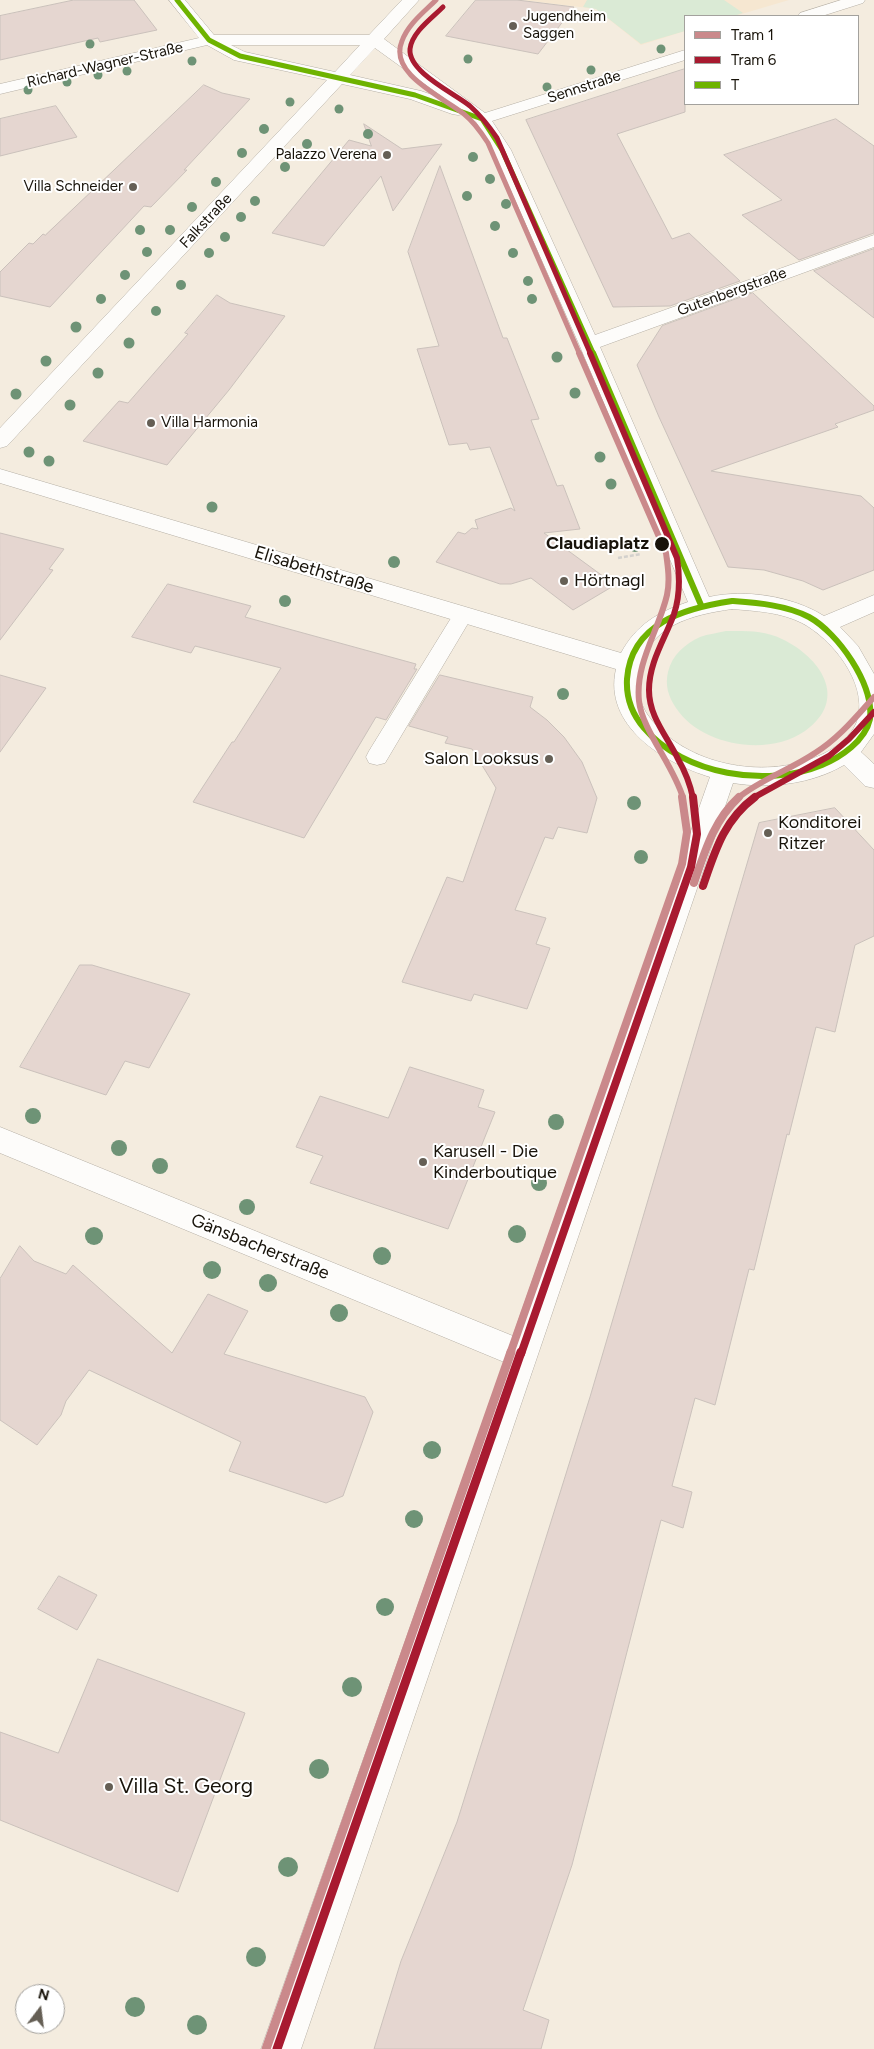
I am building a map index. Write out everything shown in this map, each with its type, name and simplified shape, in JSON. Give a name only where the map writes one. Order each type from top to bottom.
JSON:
[{"type":"street","points":[[177,0],[209,40],[240,56],[415,95],[482,119]]},
{"type":"street","name":"Falkstraße","points":[[0,441],[411,0]]},
{"type":"street","points":[[809,15],[857,0]]},
{"type":"street","name":"Richard-Wagner-Straße","points":[[0,89],[209,40],[374,40]]},
{"type":"street","points":[[374,40],[482,119],[502,150],[589,344],[701,605]]},
{"type":"street","name":"Sennstraße","points":[[482,119],[684,55]]},
{"type":"street","name":"Gutenbergstraße","points":[[589,344],[874,240]]},
{"type":"street","name":"Elisabethstraße","points":[[0,476],[628,663]]},
{"type":"street","points":[[732,602],[764,603],[796,612],[824,625],[852,648],[872,675],[870,718],[860,736],[846,752],[825,764],[801,772],[775,776],[749,776],[724,772],[693,762],[666,747],[645,728],[631,707],[625,684],[628,663],[637,643],[651,629],[675,614],[701,605],[732,602]]},
{"type":"street","points":[[824,625],[874,603]]},
{"type":"street","points":[[846,752],[874,779]]},
{"type":"street","points":[[280,2049],[724,772]]},
{"type":"street","name":"Gänsbacherstraße","points":[[0,1140],[521,1354]]},
{"type":"lane","points":[[376,757],[463,615]]},
{"type":"path","points":[[618,558],[646,554]]},
{"type":"shaded area","points":[[522,0],[789,0],[738,15],[684,15],[684,31],[641,45],[596,9]]},
{"type":"green space","points":[[587,0],[724,0],[743,13],[737,15],[684,15],[684,31],[641,44],[596,9],[583,7]]},
{"type":"green space","points":[[726,631],[754,632],[775,636],[796,647],[808,656],[818,668],[825,680],[828,693],[826,706],[818,719],[805,731],[790,739],[773,744],[736,744],[718,739],[701,731],[687,721],[676,708],[669,695],[667,677],[676,655],[694,640]]},
{"type":"building","points":[[74,0],[134,0],[157,30],[100,42],[98,38],[0,60],[0,16]]},
{"type":"building","name":"Jugendheim Saggen","points":[[476,0],[517,0],[574,7],[538,54],[446,36]]},
{"type":"building","points":[[684,69],[685,112],[617,134],[672,239],[689,233],[740,281],[670,306],[613,307],[526,120]]},
{"type":"building","points":[[204,85],[222,93],[250,99],[184,170],[187,170],[151,207],[144,206],[50,307],[0,296],[0,272],[29,243],[33,244],[43,234],[45,235]]},
{"type":"building","points":[[56,106],[77,137],[0,156],[0,119]]},
{"type":"building","points":[[836,119],[874,146],[874,233],[799,260],[742,215],[782,200],[724,155]]},
{"type":"building","points":[[364,124],[402,149],[442,144],[393,211],[381,176],[324,246],[272,233],[349,140],[371,146]]},
{"type":"building","points":[[440,166],[503,338],[507,338],[539,419],[531,420],[557,486],[563,485],[580,529],[544,533],[615,585],[573,610],[531,578],[511,584],[500,584],[436,562],[458,532],[465,534],[472,528],[478,529],[475,520],[511,508],[515,511],[490,447],[470,450],[467,443],[449,445],[417,349],[439,346],[408,252]]},
{"type":"building","points":[[874,249],[874,318],[814,271]]},
{"type":"building","points":[[753,293],[874,406],[874,410],[835,424],[838,427],[711,471],[861,496],[874,508],[874,570],[823,590],[803,581],[764,570],[728,567],[637,365],[662,326]]},
{"type":"building","points":[[217,295],[230,303],[285,316],[229,390],[167,465],[83,441],[119,401],[128,403],[188,334],[185,333]]},
{"type":"building","points":[[0,533],[64,549],[49,569],[53,570],[0,640]]},
{"type":"building","points":[[168,584],[251,606],[245,617],[416,664],[414,669],[417,669],[386,720],[376,717],[304,838],[193,802],[281,668],[195,646],[191,653],[132,637]]},
{"type":"building","points":[[0,675],[46,688],[0,752]]},
{"type":"building","points":[[440,675],[533,697],[530,707],[564,737],[582,762],[597,798],[587,833],[558,827],[553,839],[545,837],[515,910],[546,918],[536,944],[550,948],[527,1009],[474,994],[471,1001],[402,982],[447,877],[463,882],[496,788],[472,749],[445,743],[448,737],[409,726]]},
{"type":"building","points":[[835,808],[874,850],[874,936],[855,945],[835,1032],[816,1027],[789,1135],[787,1134],[754,1270],[749,1269],[715,1405],[695,1398],[672,1486],[692,1492],[683,1528],[661,1520],[572,1865],[523,2010],[549,2020],[541,2049],[374,2049],[401,1961],[457,1822],[590,1397],[759,823]]},
{"type":"building","points":[[80,965],[92,965],[190,994],[149,1068],[125,1061],[106,1095],[20,1067]]},
{"type":"building","points":[[410,1067],[484,1090],[478,1107],[495,1112],[448,1229],[310,1183],[323,1156],[296,1147],[320,1096],[388,1118]]},
{"type":"building","points":[[20,1246],[34,1261],[66,1274],[73,1265],[172,1353],[208,1294],[248,1311],[224,1354],[365,1397],[373,1412],[343,1496],[326,1503],[229,1471],[241,1442],[89,1370],[66,1401],[61,1415],[37,1445],[0,1420],[0,1279]]},
{"type":"building","points":[[59,1576],[97,1595],[77,1630],[38,1609]]},
{"type":"building","name":"Villa St. Georg","points":[[98,1659],[245,1713],[178,1892],[0,1820],[0,1732],[58,1753]]},
{"type":"tram line","name":"1","points":[[266,2049],[682,864],[687,832],[684,804],[680,790],[668,763],[644,719],[639,700],[639,680],[643,662],[668,593],[669,574],[666,553],[488,143],[467,116],[422,85],[404,67],[400,57],[402,39],[415,21],[436,0]]},
{"type":"tram line","name":"6","points":[[277,2049],[691,867],[697,834],[695,804],[686,774],[654,718],[650,706],[648,688],[652,666],[674,614],[678,598],[679,574],[675,550],[497,138],[474,109],[433,81],[416,65],[411,57],[410,49],[415,37],[443,7]]},
{"type":"tram line","name":"1","points":[[694,883],[712,833],[729,807],[748,790],[816,753],[832,741],[874,697]]},
{"type":"tram line","name":"6","points":[[703,886],[720,838],[736,813],[765,790],[810,767],[836,751],[874,712]]},
{"type":"transit line","name":"T","points":[[177,0],[209,40],[240,56],[415,95],[482,119],[502,150],[589,344],[701,605]]},
{"type":"transit line","name":"T","points":[[732,601],[772,605],[809,617],[821,624],[832,634],[853,660],[867,690],[870,719],[862,735],[843,754],[819,766],[800,772],[761,777],[741,775],[699,764],[679,755],[644,728],[632,710],[627,690],[628,668],[634,652],[643,638],[654,627],[683,612],[732,601]]},
{"type":"place","name":"Jugendheim Saggen","points":[[513,26]]},
{"type":"place","name":"Palazzo Verena","points":[[387,155]]},
{"type":"place","name":"Villa Schneider","points":[[133,187]]},
{"type":"place","name":"Villa Harmonia","points":[[151,423]]},
{"type":"place","name":"Claudiaplatz","points":[[662,544]]},
{"type":"place","name":"Hörtnagl","points":[[564,581]]},
{"type":"place","name":"Salon Looksus","points":[[549,759]]},
{"type":"place","name":"Konditorei Ritzer","points":[[768,833]]},
{"type":"place","name":"Karusell - Die Kinderboutique","points":[[423,1162]]},
{"type":"place","name":"Villa St. Georg","points":[[109,1787]]}]
